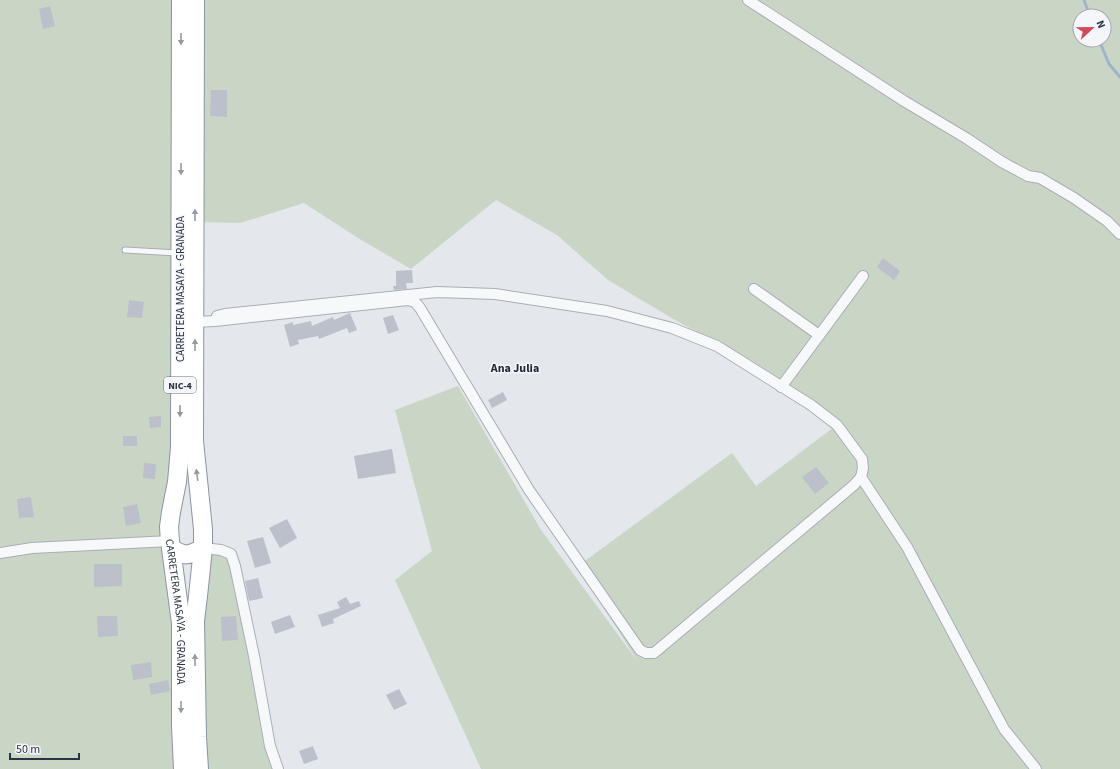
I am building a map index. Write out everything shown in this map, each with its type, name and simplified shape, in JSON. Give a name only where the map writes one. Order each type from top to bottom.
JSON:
[{"type":"highway","name":"CARRETERA MASAYA - GRANADA","points":[[181,0],[180,447],[177,482],[171,512],[170,527],[181,622],[180,726],[183,769]]},
{"type":"highway","name":"CARRETERA MASAYA - GRANADA","points":[[195,0],[194,441],[204,529],[195,621],[196,737],[199,769]]},
{"type":"highway","points":[[171,512],[180,504],[188,502],[202,511]]},
{"type":"highway","points":[[171,544],[178,552],[186,555],[193,554],[203,548]]},
{"type":"street","points":[[748,0],[904,101],[966,138],[1002,162],[1028,176],[1040,178],[1074,198],[1107,221],[1120,234]]},
{"type":"street","points":[[781,387],[863,276]]},
{"type":"street","points":[[754,289],[819,336]]},
{"type":"street","points":[[195,322],[214,321],[408,300],[415,302],[529,490],[640,650],[646,654],[654,653],[659,649],[854,485],[861,477],[863,468],[862,459],[837,425],[811,405],[717,346],[672,328],[608,311],[495,294],[436,292],[226,314],[217,316],[214,321]]},
{"type":"street","points":[[861,477],[907,547],[1004,729],[1036,769]]},
{"type":"street","points":[[0,553],[32,548],[171,544]]},
{"type":"street","points":[[203,548],[221,550],[232,554],[252,648],[270,746],[278,769]]},
{"type":"lane","points":[[125,250],[180,253]]},
{"type":"green space","points":[[0,0],[172,0],[175,455],[170,541],[183,769],[0,769]]},
{"type":"green space","points":[[195,0],[1120,0],[1120,769],[481,769],[395,580],[432,551],[395,410],[458,386],[541,530],[638,662],[578,566],[732,453],[756,486],[834,427],[738,354],[675,320],[608,280],[557,235],[496,200],[411,269],[358,238],[304,203],[240,223],[195,222]]},
{"type":"green space","points":[[203,548],[227,552],[278,769],[199,769]]},
{"type":"building","points":[[50,6],[55,26],[43,29],[39,9]]},
{"type":"building","points":[[211,90],[227,90],[227,117],[210,116]]},
{"type":"building","points":[[883,258],[900,271],[894,280],[877,267]]},
{"type":"building","points":[[412,270],[413,283],[406,283],[407,289],[394,290],[393,286],[396,286],[396,271]]},
{"type":"building","points":[[129,300],[144,302],[142,318],[127,317]]},
{"type":"building","points":[[350,313],[357,330],[349,333],[347,328],[319,339],[318,336],[298,340],[299,344],[290,347],[284,325],[293,322],[293,325],[311,321],[312,326],[333,317],[334,320]]},
{"type":"building","points":[[393,315],[399,330],[388,334],[383,318]]},
{"type":"building","points":[[503,392],[507,400],[492,408],[488,400]]},
{"type":"building","points":[[161,416],[161,427],[150,428],[149,417]]},
{"type":"building","points":[[123,436],[137,436],[137,446],[123,446]]},
{"type":"building","points":[[392,449],[396,473],[358,479],[354,456]]},
{"type":"building","points":[[144,463],[156,464],[155,479],[143,478]]},
{"type":"building","points":[[816,467],[829,483],[815,494],[802,477]]},
{"type":"building","points":[[31,497],[34,517],[19,518],[17,499]]},
{"type":"building","points":[[137,504],[141,523],[126,526],[123,507]]},
{"type":"building","points":[[287,519],[297,538],[280,548],[269,528]]},
{"type":"building","points":[[263,537],[271,563],[255,568],[247,541]]},
{"type":"building","points":[[94,564],[122,564],[122,586],[94,587]]},
{"type":"building","points":[[258,578],[263,598],[249,601],[245,581]]},
{"type":"building","points":[[346,597],[350,604],[359,601],[361,606],[333,619],[334,623],[322,627],[318,615],[340,608],[337,602]]},
{"type":"building","points":[[290,615],[295,627],[275,634],[271,622]]},
{"type":"building","points":[[97,616],[117,616],[118,636],[98,637]]},
{"type":"building","points":[[236,616],[238,640],[222,641],[221,617]]},
{"type":"building","points":[[151,662],[152,677],[133,680],[131,665]]},
{"type":"building","points":[[168,680],[170,691],[151,695],[149,684]]},
{"type":"building","points":[[399,689],[407,704],[394,710],[386,695]]},
{"type":"building","points":[[313,746],[318,759],[304,764],[299,751]]},
{"type":"waterway","points":[[1084,0],[1087,8]]},
{"type":"waterway","points":[[1102,48],[1109,64],[1120,77]]},
{"type":"district","name":"Ana Julia","points":[[515,368]]}]
